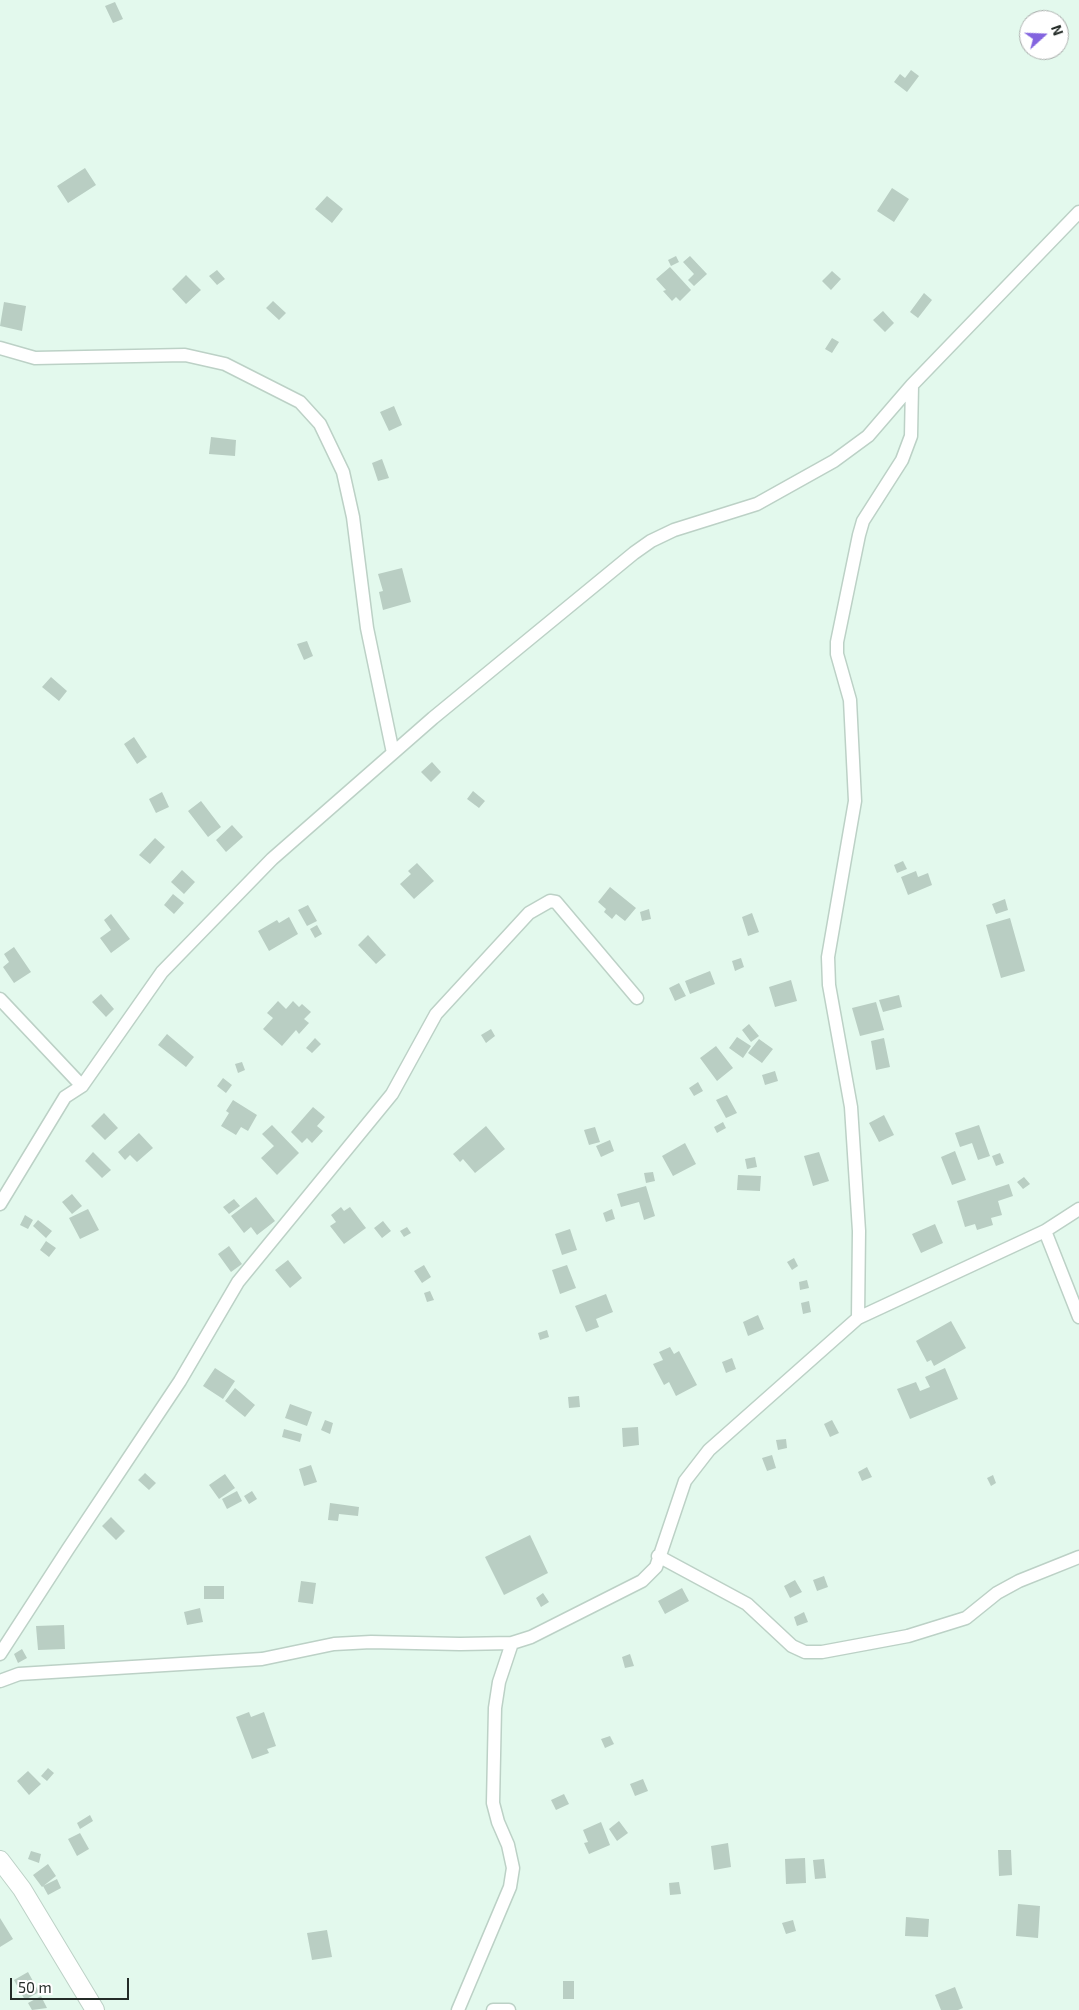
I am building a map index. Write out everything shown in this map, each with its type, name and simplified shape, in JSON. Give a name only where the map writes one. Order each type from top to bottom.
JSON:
[{"type":"street","points":[[0,1204],[65,1098],[82,1086],[162,972],[272,859],[393,753],[634,553],[651,541],[674,530],[757,504],[834,461],[868,436],[912,385],[1079,212]]},
{"type":"street","points":[[0,348],[35,358],[185,355],[226,364],[300,402],[320,424],[343,472],[353,517],[367,628],[393,753]]},
{"type":"street","points":[[858,1318],[859,1231],[851,1107],[829,985],[828,957],[854,801],[850,700],[836,654],[858,534],[863,521],[902,460],[910,436],[912,385]]},
{"type":"street","points":[[0,1654],[180,1381],[238,1282],[392,1094],[436,1014],[529,913],[550,901],[556,902],[637,998]]},
{"type":"street","points":[[0,999],[82,1086]]},
{"type":"street","points":[[0,1681],[19,1674],[262,1659],[334,1644],[371,1642],[512,1644],[531,1637],[642,1581],[656,1567],[658,1556],[684,1481],[709,1450],[858,1318],[1045,1231],[1079,1208]]},
{"type":"street","points":[[1045,1231],[1079,1317]]},
{"type":"street","points":[[658,1556],[746,1604],[792,1646],[805,1652],[822,1652],[908,1636],[966,1618],[997,1593],[1079,1557]]},
{"type":"street","points":[[458,2010],[510,1887],[512,1868],[508,1845],[498,1822],[493,1802],[495,1708],[499,1682],[512,1644]]},
{"type":"street","points":[[0,1860],[22,1889],[95,2010]]},
{"type":"street","points":[[493,2010],[509,2010]]},
{"type":"building","points":[[115,2],[123,19],[113,23],[105,6]]},
{"type":"building","points":[[911,70],[919,76],[907,92],[894,82],[900,74],[905,78]]},
{"type":"building","points":[[85,168],[96,185],[68,203],[57,186]]},
{"type":"building","points":[[892,188],[909,199],[894,222],[877,211]]},
{"type":"building","points":[[327,196],[343,209],[332,223],[315,209]]},
{"type":"building","points":[[676,256],[679,262],[671,266],[668,260]]},
{"type":"building","points":[[690,256],[707,274],[694,286],[688,280],[694,274],[683,262]]},
{"type":"building","points":[[670,267],[691,290],[680,301],[676,297],[672,301],[663,291],[666,290],[656,279]]},
{"type":"building","points":[[217,270],[225,279],[217,285],[209,276]]},
{"type":"building","points":[[832,271],[841,279],[831,290],[822,281]]},
{"type":"building","points":[[186,275],[201,290],[186,304],[172,289]]},
{"type":"building","points":[[924,293],[932,300],[918,318],[910,312]]},
{"type":"building","points":[[273,301],[286,313],[279,320],[266,308]]},
{"type":"building","points":[[4,302],[26,306],[22,331],[0,326]]},
{"type":"building","points":[[883,311],[894,323],[885,332],[873,320]]},
{"type":"building","points":[[832,338],[839,342],[832,353],[825,349]]},
{"type":"building","points":[[394,406],[402,425],[389,431],[380,412]]},
{"type":"building","points":[[211,437],[236,440],[235,456],[209,454]]},
{"type":"building","points":[[382,459],[389,478],[378,481],[372,463]]},
{"type":"building","points":[[402,568],[411,602],[383,610],[379,592],[383,591],[378,574]]},
{"type":"building","points":[[307,641],[313,656],[304,660],[297,644]]},
{"type":"building","points":[[51,677],[67,691],[59,701],[42,687]]},
{"type":"building","points":[[134,737],[147,757],[137,764],[124,744]]},
{"type":"building","points":[[432,762],[441,772],[431,782],[421,772]]},
{"type":"building","points":[[473,791],[485,801],[479,808],[467,799]]},
{"type":"building","points":[[162,792],[169,807],[156,813],[149,799]]},
{"type":"building","points":[[201,801],[221,827],[208,837],[188,811]]},
{"type":"building","points":[[232,825],[243,837],[226,852],[216,840]]},
{"type":"building","points":[[155,838],[165,847],[150,864],[139,855]]},
{"type":"building","points":[[903,861],[907,869],[897,873],[894,865]]},
{"type":"building","points":[[417,863],[434,881],[414,899],[400,884],[411,874],[408,871]]},
{"type":"building","points":[[182,870],[195,882],[184,894],[171,882]]},
{"type":"building","points":[[916,871],[918,877],[928,873],[932,885],[908,895],[901,877]]},
{"type":"building","points":[[610,887],[636,908],[625,921],[616,914],[612,919],[604,912],[606,909],[598,902]]},
{"type":"building","points":[[173,894],[184,903],[174,914],[164,905]]},
{"type":"building","points":[[1005,899],[1008,910],[996,914],[992,904]]},
{"type":"building","points":[[308,905],[317,921],[307,926],[298,910]]},
{"type":"building","points":[[649,909],[651,919],[642,921],[640,912]]},
{"type":"building","points":[[752,913],[759,932],[748,936],[742,917]]},
{"type":"building","points":[[111,914],[130,939],[111,953],[100,938],[111,930],[104,920]]},
{"type":"building","points":[[289,917],[298,934],[269,951],[258,931],[277,920],[279,923]]},
{"type":"building","points":[[1010,918],[1025,971],[1001,978],[986,925]]},
{"type":"building","points":[[317,925],[322,934],[315,938],[310,929]]},
{"type":"building","points":[[368,935],[386,955],[376,964],[358,945]]},
{"type":"building","points":[[14,947],[31,972],[14,983],[3,967],[9,962],[4,954]]},
{"type":"building","points":[[741,958],[744,967],[735,971],[732,961]]},
{"type":"building","points":[[710,971],[715,984],[690,994],[685,981]]},
{"type":"building","points":[[791,980],[797,1001],[775,1007],[769,987]]},
{"type":"building","points":[[679,983],[686,996],[675,1001],[669,988]]},
{"type":"building","points":[[101,994],[114,1009],[106,1017],[92,1002]]},
{"type":"building","points":[[899,995],[902,1007],[883,1012],[879,1000]]},
{"type":"building","points":[[278,1001],[286,1009],[293,1001],[299,1007],[302,1004],[311,1012],[304,1019],[309,1023],[299,1034],[296,1030],[282,1046],[263,1029],[273,1018],[267,1013]]},
{"type":"building","points":[[876,1002],[884,1030],[860,1036],[852,1008]]},
{"type":"building","points":[[749,1024],[759,1036],[751,1042],[742,1030]]},
{"type":"building","points":[[491,1029],[495,1036],[486,1043],[481,1035]]},
{"type":"building","points":[[167,1034],[194,1057],[186,1067],[158,1045]]},
{"type":"building","points":[[737,1037],[751,1046],[743,1058],[729,1048]]},
{"type":"building","points":[[315,1038],[321,1044],[312,1053],[306,1048]]},
{"type":"building","points":[[884,1038],[890,1067],[876,1070],[871,1041]]},
{"type":"building","points":[[759,1039],[773,1049],[762,1063],[748,1053]]},
{"type":"building","points":[[716,1046],[733,1068],[717,1081],[700,1058]]},
{"type":"building","points":[[242,1062],[245,1070],[238,1073],[235,1064]]},
{"type":"building","points":[[775,1071],[778,1081],[765,1085],[762,1075]]},
{"type":"building","points":[[223,1078],[232,1085],[226,1093],[217,1086]]},
{"type":"building","points":[[698,1082],[703,1091],[694,1096],[689,1088]]},
{"type":"building","points":[[727,1095],[737,1113],[726,1118],[716,1100]]},
{"type":"building","points":[[233,1100],[257,1115],[248,1131],[241,1127],[236,1135],[221,1126],[229,1113],[226,1111]]},
{"type":"building","points":[[313,1107],[325,1117],[317,1126],[323,1131],[312,1143],[307,1138],[302,1143],[291,1132]]},
{"type":"building","points":[[104,1113],[118,1128],[105,1140],[91,1126]]},
{"type":"building","points":[[884,1115],[894,1135],[879,1142],[869,1123]]},
{"type":"building","points":[[723,1122],[726,1128],[717,1133],[714,1127]]},
{"type":"building","points":[[272,1125],[299,1153],[277,1175],[261,1158],[274,1146],[262,1134]]},
{"type":"building","points":[[979,1125],[990,1156],[978,1160],[972,1143],[960,1147],[955,1133]]},
{"type":"building","points":[[486,1126],[505,1149],[475,1173],[463,1159],[460,1162],[453,1154]]},
{"type":"building","points":[[595,1127],[600,1142],[589,1145],[584,1130]]},
{"type":"building","points":[[139,1133],[153,1148],[137,1162],[130,1155],[125,1160],[118,1152]]},
{"type":"building","points":[[610,1140],[614,1151],[601,1157],[596,1146]]},
{"type":"building","points":[[685,1143],[696,1164],[673,1176],[662,1156]]},
{"type":"building","points":[[955,1151],[966,1180],[952,1185],[941,1157]]},
{"type":"building","points":[[93,1152],[111,1170],[102,1178],[85,1161]]},
{"type":"building","points":[[819,1152],[829,1181],[813,1186],[804,1156]]},
{"type":"building","points":[[1000,1153],[1004,1163],[996,1166],[992,1156]]},
{"type":"building","points":[[755,1157],[757,1167],[747,1169],[745,1159]]},
{"type":"building","points":[[653,1172],[655,1181],[646,1183],[644,1173]]},
{"type":"building","points":[[738,1175],[761,1176],[760,1191],[737,1190]]},
{"type":"building","points":[[1024,1177],[1030,1184],[1023,1189],[1017,1182]]},
{"type":"building","points":[[1009,1184],[1013,1196],[998,1201],[1002,1215],[991,1218],[993,1225],[977,1230],[975,1224],[965,1227],[957,1201]]},
{"type":"building","points":[[646,1186],[655,1216],[644,1220],[639,1202],[621,1207],[617,1194]]},
{"type":"building","points":[[72,1194],[82,1206],[72,1214],[62,1202]]},
{"type":"building","points":[[256,1197],[275,1221],[257,1235],[251,1227],[244,1233],[231,1216]]},
{"type":"building","points":[[234,1199],[240,1206],[229,1214],[223,1207]]},
{"type":"building","points":[[341,1207],[344,1211],[350,1207],[366,1228],[344,1244],[330,1226],[336,1222],[331,1215]]},
{"type":"building","points":[[88,1209],[99,1230],[80,1239],[69,1218]]},
{"type":"building","points":[[612,1209],[615,1219],[606,1222],[603,1213]]},
{"type":"building","points":[[25,1215],[33,1220],[28,1229],[20,1225]]},
{"type":"building","points":[[38,1220],[52,1231],[46,1238],[33,1226]]},
{"type":"building","points":[[383,1221],[391,1231],[382,1238],[374,1228]]},
{"type":"building","points":[[935,1224],[943,1243],[921,1253],[912,1234]]},
{"type":"building","points":[[407,1227],[411,1233],[404,1237],[400,1231]]},
{"type":"building","points":[[570,1229],[577,1250],[562,1255],[555,1234]]},
{"type":"building","points":[[46,1241],[56,1248],[49,1257],[40,1250]]},
{"type":"building","points":[[229,1246],[242,1264],[231,1272],[218,1254]]},
{"type":"building","points":[[794,1258],[798,1266],[792,1270],[787,1262]]},
{"type":"building","points":[[288,1260],[302,1278],[290,1288],[275,1270]]},
{"type":"building","points":[[424,1265],[431,1277],[422,1283],[414,1271]]},
{"type":"building","points":[[567,1265],[576,1288],[560,1294],[552,1270]]},
{"type":"building","points":[[807,1280],[809,1288],[800,1290],[799,1282]]},
{"type":"building","points":[[430,1291],[434,1300],[427,1302],[424,1293]]},
{"type":"building","points":[[606,1294],[613,1312],[596,1319],[599,1327],[586,1332],[575,1306]]},
{"type":"building","points":[[809,1301],[811,1312],[803,1314],[801,1303]]},
{"type":"building","points":[[758,1315],[764,1329],[748,1336],[743,1322]]},
{"type":"building","points":[[951,1321],[966,1348],[934,1366],[931,1360],[927,1362],[916,1341]]},
{"type":"building","points":[[547,1330],[549,1337],[540,1340],[538,1333]]},
{"type":"building","points":[[670,1347],[674,1354],[679,1351],[697,1385],[676,1396],[669,1382],[664,1385],[653,1364],[663,1360],[659,1352]]},
{"type":"building","points":[[732,1358],[736,1369],[726,1373],[722,1362]]},
{"type":"building","points":[[215,1368],[235,1381],[223,1399],[203,1386]]},
{"type":"building","points":[[945,1368],[958,1399],[910,1419],[897,1389],[916,1382],[920,1391],[930,1387],[925,1377]]},
{"type":"building","points":[[235,1388],[255,1405],[245,1417],[225,1401]]},
{"type":"building","points":[[579,1396],[580,1407],[569,1408],[568,1397]]},
{"type":"building","points":[[290,1404],[312,1412],[307,1426],[285,1418]]},
{"type":"building","points":[[325,1420],[333,1423],[330,1434],[321,1430]]},
{"type":"building","points":[[832,1420],[839,1433],[830,1437],[824,1424]]},
{"type":"building","points":[[638,1427],[639,1445],[623,1447],[622,1428]]},
{"type":"building","points":[[284,1429],[302,1434],[300,1442],[282,1437]]},
{"type":"building","points":[[786,1439],[787,1448],[778,1450],[776,1440]]},
{"type":"building","points":[[772,1455],[776,1468],[767,1471],[762,1458]]},
{"type":"building","points":[[311,1465],[317,1482],[304,1486],[299,1469]]},
{"type":"building","points":[[867,1467],[872,1477],[862,1481],[858,1472]]},
{"type":"building","points":[[145,1473],[156,1483],[149,1490],[138,1480]]},
{"type":"building","points":[[225,1474],[235,1488],[219,1499],[209,1485]]},
{"type":"building","points":[[993,1475],[996,1483],[991,1486],[987,1478]]},
{"type":"building","points":[[237,1491],[242,1501],[227,1509],[222,1499]]},
{"type":"building","points":[[252,1491],[257,1499],[249,1504],[244,1496]]},
{"type":"building","points":[[330,1503],[359,1507],[358,1516],[339,1514],[338,1521],[328,1520]]},
{"type":"building","points":[[111,1517],[125,1531],[116,1540],[102,1526]]},
{"type":"building","points":[[530,1535],[548,1573],[504,1595],[485,1557]]},
{"type":"building","points":[[824,1576],[828,1587],[817,1591],[813,1580]]},
{"type":"building","points":[[795,1580],[802,1592],[790,1598],[784,1586]]},
{"type":"building","points":[[301,1581],[316,1583],[313,1604],[298,1602]]},
{"type":"building","points":[[204,1586],[224,1586],[224,1599],[204,1599]]},
{"type":"building","points":[[682,1588],[689,1601],[665,1614],[658,1601]]},
{"type":"building","points":[[543,1593],[549,1602],[541,1607],[536,1598]]},
{"type":"building","points":[[200,1608],[203,1622],[187,1625],[184,1612]]},
{"type":"building","points":[[804,1612],[808,1622],[797,1626],[794,1617]]},
{"type":"building","points":[[64,1625],[65,1649],[38,1650],[36,1626]]},
{"type":"building","points":[[22,1649],[27,1658],[18,1663],[14,1654]]},
{"type":"building","points":[[630,1654],[634,1666],[625,1668],[622,1657]]},
{"type":"building","points":[[249,1712],[251,1717],[264,1712],[276,1746],[267,1749],[269,1753],[252,1759],[236,1717]]},
{"type":"building","points":[[610,1736],[614,1744],[605,1748],[601,1739]]},
{"type":"building","points":[[48,1768],[54,1773],[47,1781],[41,1776]]},
{"type":"building","points":[[28,1771],[41,1784],[29,1795],[17,1781]]},
{"type":"building","points":[[643,1779],[648,1791],[635,1796],[630,1784]]},
{"type":"building","points":[[564,1794],[569,1804],[556,1810],[551,1800]]},
{"type":"building","points":[[90,1815],[93,1821],[80,1829],[77,1823]]},
{"type":"building","points":[[619,1821],[628,1833],[617,1841],[609,1829]]},
{"type":"building","points":[[601,1822],[610,1845],[589,1854],[584,1843],[588,1842],[583,1830]]},
{"type":"building","points":[[80,1833],[89,1849],[77,1856],[68,1839]]},
{"type":"building","points":[[728,1843],[731,1867],[714,1870],[711,1846]]},
{"type":"building","points":[[998,1850],[1011,1850],[1012,1875],[999,1876]]},
{"type":"building","points":[[31,1851],[41,1854],[39,1863],[28,1859]]},
{"type":"building","points":[[805,1858],[806,1883],[786,1884],[785,1859]]},
{"type":"building","points":[[824,1859],[826,1878],[815,1879],[813,1860]]},
{"type":"building","points":[[48,1864],[56,1876],[42,1887],[33,1875]]},
{"type":"building","points":[[57,1879],[61,1888],[48,1895],[43,1886]]},
{"type":"building","points":[[679,1882],[681,1894],[670,1895],[669,1883]]},
{"type":"building","points":[[1018,1904],[1040,1906],[1038,1938],[1016,1936]]},
{"type":"building","points":[[906,1917],[929,1919],[928,1937],[905,1936]]},
{"type":"building","points":[[0,1918],[13,1939],[0,1947]]},
{"type":"building","points":[[793,1920],[796,1931],[786,1934],[782,1923]]},
{"type":"building","points":[[327,1930],[332,1957],[312,1960],[307,1933]]},
{"type":"building","points":[[28,1972],[39,1992],[25,2000],[14,1980]]},
{"type":"building","points":[[563,1981],[574,1981],[574,1999],[563,1999]]},
{"type":"building","points":[[955,1987],[963,2008],[958,2010],[941,2010],[935,1995]]},
{"type":"building","points":[[41,1996],[47,2008],[32,2010],[28,2003]]}]
